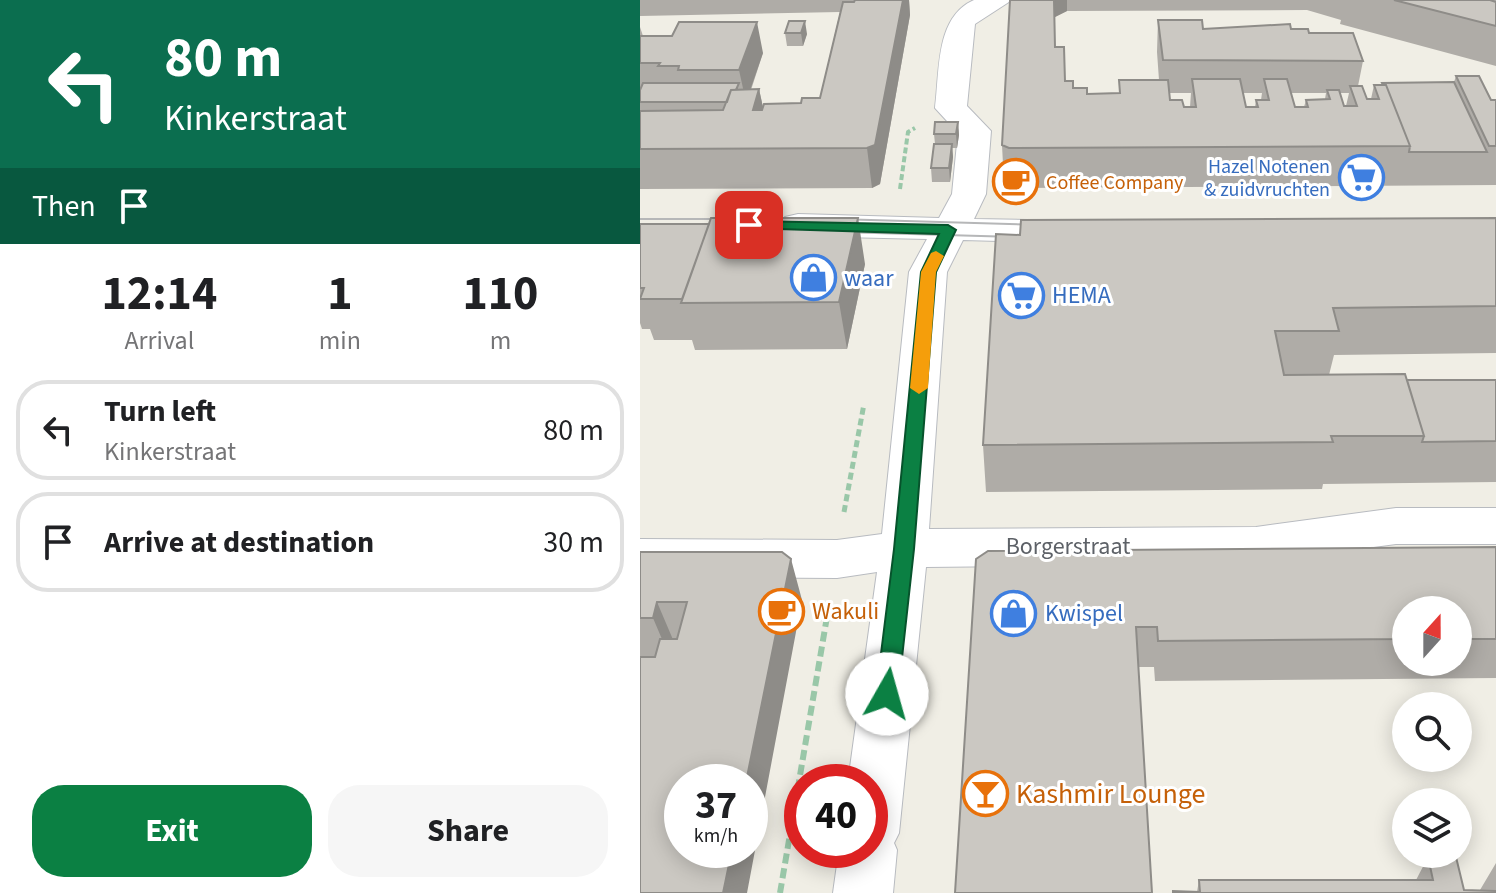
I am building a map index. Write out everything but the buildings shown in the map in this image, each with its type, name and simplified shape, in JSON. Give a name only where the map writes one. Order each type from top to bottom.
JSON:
[{"type":"street","points":[[878,764],[904,549],[928,272],[969,194],[975,131],[951,108],[961,23],[957,6],[998,0]]},
{"type":"street","points":[[761,225],[1117,232]]},
{"type":"street","name":"Borgerstraat","points":[[640,558],[837,559],[904,549],[1256,545],[1396,526],[1496,526]]},
{"type":"street","points":[[863,893],[866,868]]},
{"type":"path","points":[[894,227],[908,132],[951,108]]},
{"type":"tram line","points":[[640,219],[732,219]]},
{"type":"tram line","points":[[836,219],[1044,225]]},
{"type":"tram line","points":[[840,232],[1016,237]]},
{"type":"slow traffic","points":[[919,388],[928,272],[936,256]]},
{"type":"place","name":"Hazel Notenen & zuidvruchten","points":[[1361,178]]},
{"type":"place","name":"Coffee Company","points":[[1015,182]]},
{"type":"place","name":"waar","points":[[813,278]]},
{"type":"place","name":"HEMA","points":[[1021,295]]},
{"type":"place","name":"Wakuli","points":[[781,611]]},
{"type":"place","name":"Kwispel","points":[[1014,613]]},
{"type":"place","name":"Kashmir Lounge","points":[[985,793]]},
{"type":"route","points":[[749,225],[948,230],[928,272],[904,549],[887,694]]}]
